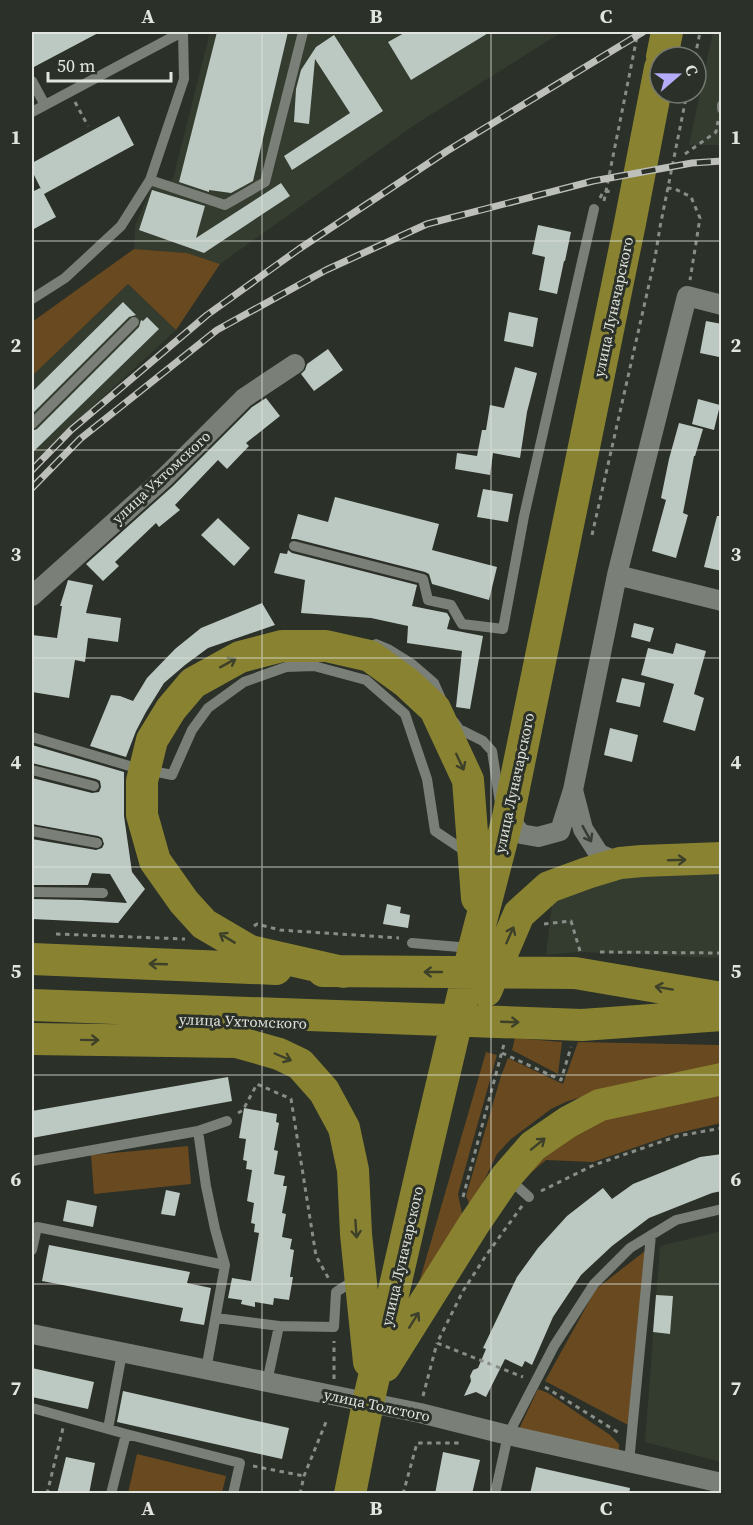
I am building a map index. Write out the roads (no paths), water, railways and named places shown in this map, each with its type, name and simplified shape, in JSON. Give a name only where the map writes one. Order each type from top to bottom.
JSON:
[{"type":"main road","name":"улица Луначарского","points":[[350,1494],[370,1395],[437,1105],[476,938],[508,817],[645,225],[656,105]]},
{"type":"main road","points":[[343,972],[250,951],[204,924],[184,902],[155,861],[142,815],[142,781],[152,740],[171,709],[194,683],[240,657],[282,646],[326,646],[370,656],[406,682],[435,709],[468,780],[475,857],[476,938]]},
{"type":"main road","points":[[437,1105],[519,914],[549,887],[620,863],[722,858]]},
{"type":"main road","points":[[32,959],[343,972],[582,959],[722,998]]},
{"type":"main road","points":[[32,1005],[577,1036],[722,1015]]},
{"type":"main road","points":[[32,1039],[237,1042],[279,1054],[300,1064],[324,1091],[344,1128],[353,1170],[356,1234],[348,1285],[370,1395]]},
{"type":"main road","points":[[370,1395],[474,1224],[506,1177],[533,1146],[568,1122],[600,1105],[722,1079]]},
{"type":"street","points":[[508,817],[520,834],[538,837],[560,831],[573,790],[617,575],[687,296],[722,305]]},
{"type":"street","name":"улица Ухтомского","points":[[32,596],[165,477],[244,398],[296,364]]},
{"type":"street","points":[[617,575],[722,601]]},
{"type":"street","points":[[573,790],[583,829],[599,854],[620,863]]},
{"type":"street","name":"улица Ухтомского","points":[[32,1014],[455,1028]]},
{"type":"street","name":"улица Толстого","points":[[32,1334],[267,1382],[370,1395],[420,1413],[508,1435],[722,1483]]},
{"type":"lane","points":[[32,112],[183,32],[184,79],[150,180],[121,226],[65,278],[32,299]]},
{"type":"lane","points":[[150,180],[225,205],[265,182],[303,32]]},
{"type":"lane","points":[[32,81],[45,105]]},
{"type":"lane","points":[[294,546],[423,579],[428,600],[451,605],[462,624],[503,629],[524,516],[598,210]]},
{"type":"lane","points":[[32,424],[134,322]]},
{"type":"lane","points":[[362,639],[388,649],[412,664],[434,683],[445,708],[459,729],[483,741],[492,751],[500,804],[508,817]]},
{"type":"lane","points":[[32,737],[133,767],[172,775],[192,730],[208,708],[244,682],[286,667],[314,666],[366,681],[405,714],[427,779],[435,831],[475,857]]},
{"type":"lane","points":[[178,683],[187,675]]},
{"type":"lane","points":[[134,827],[131,800],[133,767],[149,725],[164,700]]},
{"type":"lane","points":[[32,770],[94,786]]},
{"type":"lane","points":[[32,831],[97,843]]},
{"type":"lane","points":[[32,892],[103,893]]},
{"type":"lane","points":[[412,942],[476,938]]},
{"type":"lane","points":[[32,1161],[198,1131],[227,1121]]},
{"type":"lane","points":[[198,1131],[206,1186],[225,1265],[206,1370]]},
{"type":"lane","points":[[506,1177],[529,1197]]},
{"type":"lane","points":[[495,1494],[508,1435],[554,1346],[594,1284],[630,1248],[676,1220],[722,1209]]},
{"type":"lane","points":[[32,1250],[37,1227],[225,1265]]},
{"type":"lane","points":[[629,1462],[651,1235]]},
{"type":"lane","points":[[216,1318],[279,1326],[334,1327],[348,1285]]},
{"type":"lane","points":[[267,1382],[279,1326]]},
{"type":"lane","points":[[108,1429],[122,1353]]},
{"type":"lane","points":[[32,1408],[240,1463],[233,1494]]},
{"type":"lane","points":[[111,1494],[126,1434]]},
{"type":"railway","points":[[32,470],[71,430],[207,315],[299,249],[447,151],[643,32]]},
{"type":"railway","points":[[32,488],[80,439],[217,330],[326,270],[427,224],[593,181],[692,163],[722,161]]}]
